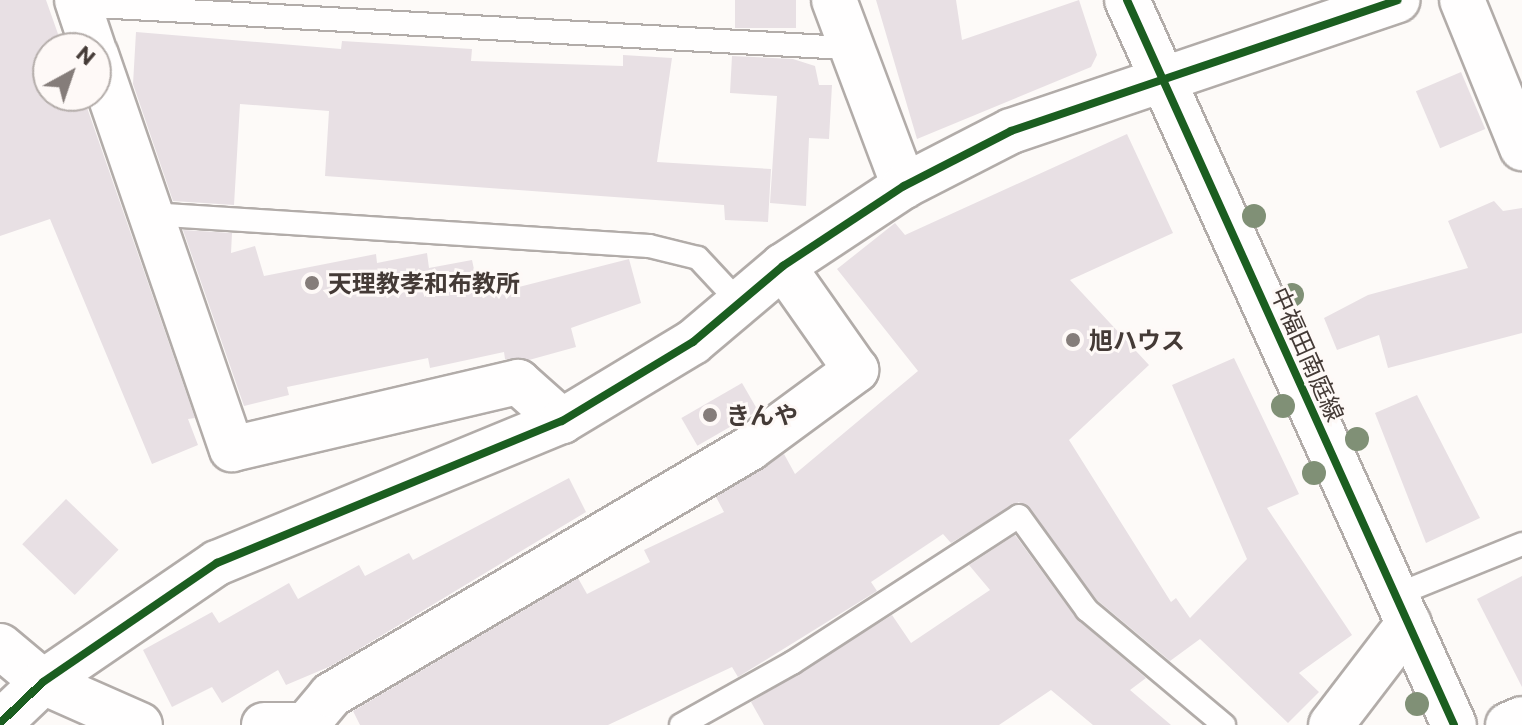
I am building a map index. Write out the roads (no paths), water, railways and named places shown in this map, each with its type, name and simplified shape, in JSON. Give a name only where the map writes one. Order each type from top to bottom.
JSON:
[{"type":"street","points":[[834,0],[846,48],[904,186]]},
{"type":"street","name":"中福田南庭線","points":[[1127,0],[1454,725]]},
{"type":"street","points":[[0,723],[43,682],[217,563],[562,421],[693,342],[783,266],[904,186],[1011,131],[1397,0]]},
{"type":"street","points":[[1462,0],[1522,148]]},
{"type":"street","points":[[78,2],[88,32]]},
{"type":"street","points":[[112,102],[232,449],[518,382],[562,421]]},
{"type":"street","points":[[264,725],[303,725],[331,695],[750,448],[856,370],[783,266]]},
{"type":"street","points":[[1331,725],[1402,609]]},
{"type":"street","points":[[0,646],[43,682],[140,725]]},
{"type":"street","points":[[1508,725],[1522,719]]},
{"type":"lane","points":[[78,2],[846,48]]},
{"type":"lane","points":[[150,214],[649,246],[698,258],[739,302]]},
{"type":"lane","points":[[681,725],[792,663],[1019,516],[1087,610],[1224,725]]},
{"type":"lane","points":[[1402,609],[1522,544]]},
{"type":"place","name":"天理教孝和布教所","points":[[312,283]]},
{"type":"place","name":"旭ハウス","points":[[1073,340]]},
{"type":"place","name":"きんや","points":[[710,415]]}]
